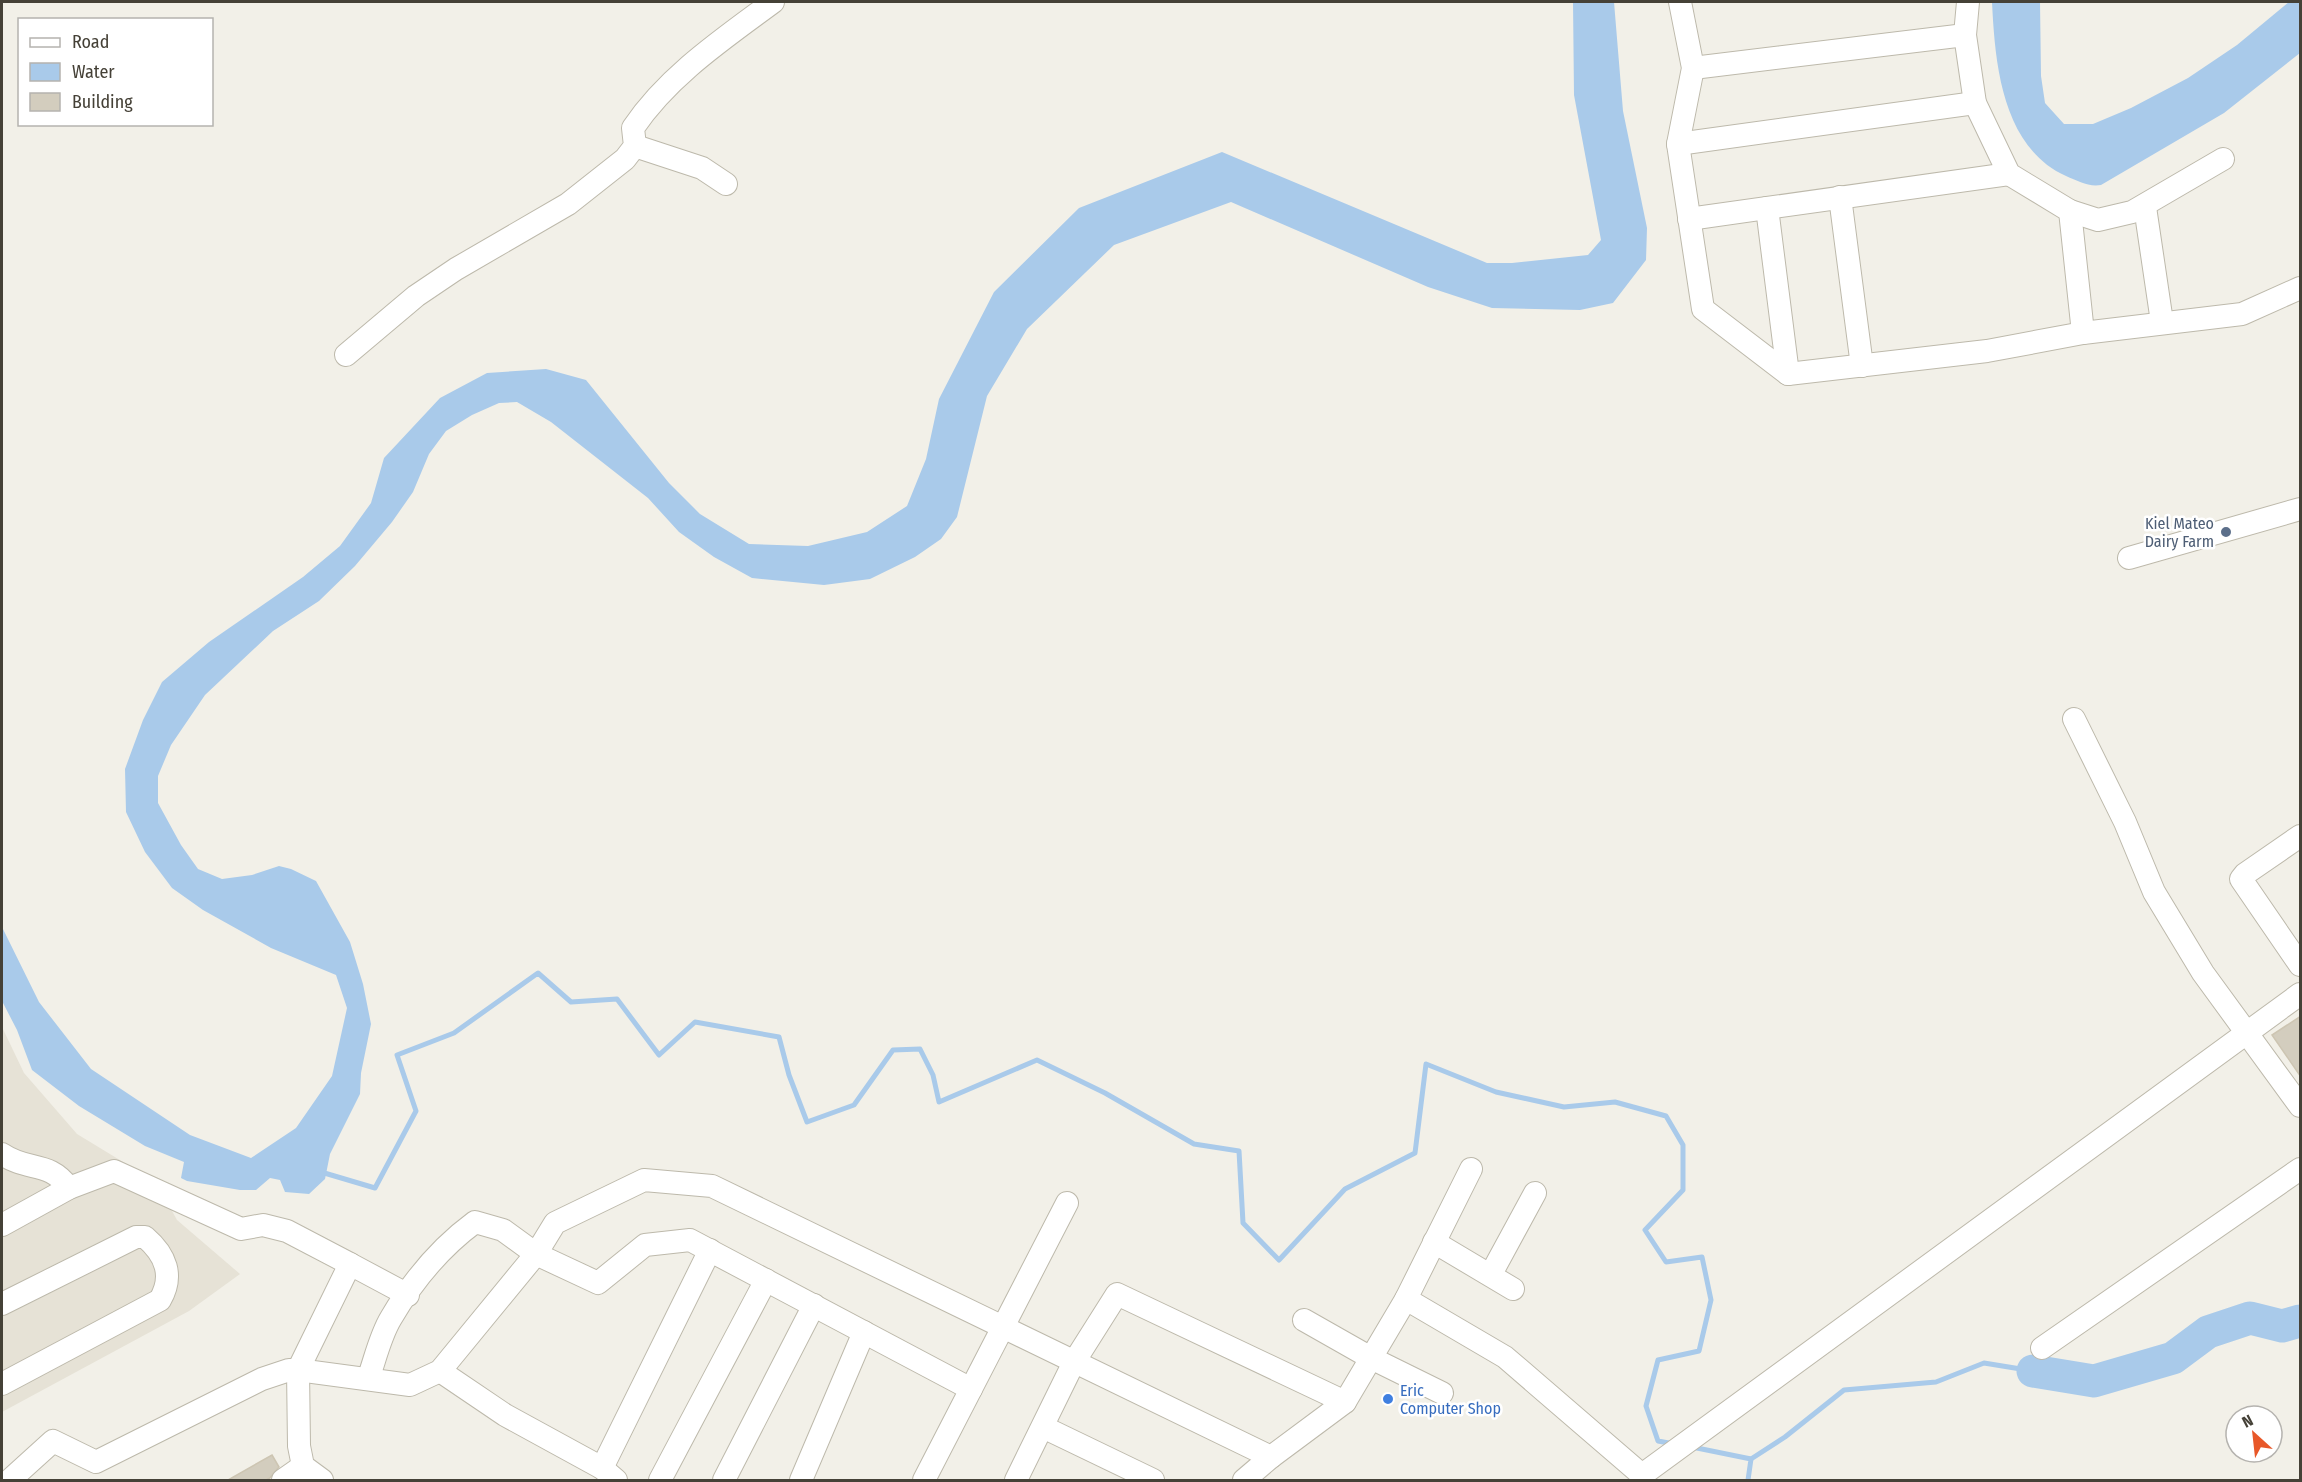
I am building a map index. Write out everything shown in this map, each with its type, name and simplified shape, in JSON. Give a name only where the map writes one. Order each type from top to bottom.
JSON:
[{"type":"street","points":[[346,356],[416,296],[456,269],[568,204],[625,159],[635,146],[633,128],[662,92],[713,46],[773,2]]},
{"type":"street","points":[[1680,2],[1694,68],[1678,144],[1703,309],[1788,374],[1987,351],[2083,333],[2242,314],[2301,288]]},
{"type":"street","points":[[1968,2],[1965,35],[1975,103],[2009,174],[2070,211],[2098,220],[2118,217],[2145,207],[2223,159]]},
{"type":"street","points":[[1694,68],[1965,35]]},
{"type":"street","points":[[1678,144],[1975,103]]},
{"type":"street","points":[[635,146],[702,168],[726,184]]},
{"type":"street","points":[[1689,219],[2009,174]]},
{"type":"street","points":[[1840,197],[1862,366]]},
{"type":"street","points":[[2145,207],[2162,322]]},
{"type":"street","points":[[1767,208],[1788,374]]},
{"type":"street","points":[[2070,211],[2083,333]]},
{"type":"street","points":[[2129,558],[2301,509]]},
{"type":"street","points":[[2074,719],[2125,822],[2154,892],[2203,973],[2250,1033],[2301,1106]]},
{"type":"street","points":[[2301,836],[2245,873],[2241,879],[2301,965]]},
{"type":"street","points":[[1406,1299],[1505,1357],[1637,1478],[2301,994]]},
{"type":"street","points":[[2,1154],[15,1163],[52,1170],[59,1174],[69,1188]]},
{"type":"street","points":[[2042,1348],[2301,1169]]},
{"type":"street","points":[[1244,1480],[1345,1402],[1406,1299],[1471,1170]]},
{"type":"street","points":[[2,1225],[69,1188],[114,1171],[241,1229],[263,1225],[287,1232],[408,1294]]},
{"type":"street","points":[[10,1480],[53,1441],[95,1471],[262,1379],[289,1370],[410,1385],[440,1371],[536,1254],[555,1223],[644,1180],[712,1186],[1271,1457]]},
{"type":"street","points":[[1491,1274],[1534,1192]]},
{"type":"street","points":[[924,1480],[1067,1203]]},
{"type":"street","points":[[368,1379],[390,1320],[452,1238],[475,1222],[503,1230],[536,1254],[598,1283],[645,1245],[690,1240],[971,1389]]},
{"type":"street","points":[[2,1304],[136,1237],[145,1237],[153,1243],[169,1273],[167,1288],[160,1300],[2,1384]]},
{"type":"street","points":[[1434,1242],[1491,1274],[1512,1289]]},
{"type":"street","points":[[440,1371],[505,1415],[609,1474],[710,1250]]},
{"type":"street","points":[[322,1480],[303,1466],[299,1446],[298,1370],[350,1264]]},
{"type":"street","points":[[660,1480],[766,1280]]},
{"type":"street","points":[[1016,1480],[1074,1362],[1116,1294],[1345,1402]]},
{"type":"street","points":[[724,1480],[814,1305]]},
{"type":"street","points":[[1304,1320],[1371,1358],[1442,1393]]},
{"type":"street","points":[[801,1480],[864,1332]]},
{"type":"street","points":[[1042,1426],[1153,1480]]},
{"type":"street","points":[[283,1480],[303,1466]]},
{"type":"shaded area","points":[[2,1027],[24,1073],[77,1134],[156,1182],[177,1220],[240,1274],[189,1311],[2,1412]]},
{"type":"water","points":[[1573,2],[1614,2],[1623,111],[1647,228],[1646,260],[1613,303],[1580,310],[1492,308],[1428,287],[1231,202],[1114,245],[1027,329],[987,396],[957,517],[941,539],[915,557],[870,579],[824,585],[752,578],[714,557],[679,532],[648,498],[551,422],[517,402],[499,403],[472,415],[446,431],[429,454],[413,492],[392,522],[355,566],[319,601],[273,631],[205,695],[171,745],[158,776],[158,803],[181,845],[198,869],[222,879],[252,875],[279,866],[316,881],[350,942],[363,984],[371,1024],[361,1073],[360,1094],[330,1154],[325,1179],[309,1194],[285,1192],[280,1180],[270,1178],[256,1190],[240,1190],[187,1181],[181,1178],[184,1162],[145,1146],[79,1106],[32,1070],[17,1030],[2,1001],[2,927],[39,1002],[91,1069],[190,1135],[251,1158],[296,1128],[332,1076],[347,1008],[336,975],[271,948],[203,910],[172,888],[145,852],[126,812],[125,769],[143,720],[162,682],[209,642],[303,577],[340,546],[371,503],[384,458],[440,398],[487,373],[546,369],[586,380],[669,483],[700,514],[749,544],[808,546],[867,532],[907,506],[926,459],[939,399],[994,292],[1079,208],[1222,152],[1487,263],[1512,263],[1588,255],[1601,240],[1574,95]]},
{"type":"water","points":[[1992,2],[2040,2],[2041,76],[2045,103],[2064,124],[2093,124],[2131,108],[2188,78],[2237,45],[2289,2],[2300,2],[2300,53],[2224,113],[2101,185],[2092,185],[2066,176],[2045,163],[2028,145],[2015,125],[2000,77]]},
{"type":"building","points":[[2301,1016],[2301,1077],[2272,1035]]},
{"type":"building","points":[[272,1455],[279,1467],[270,1478],[266,1480],[228,1480]]},
{"type":"waterway","points":[[321,1172],[375,1188],[416,1111],[397,1055],[454,1033],[538,973],[571,1002],[617,999],[659,1055],[695,1022],[779,1037],[789,1075],[807,1122],[854,1105],[893,1050],[920,1049],[933,1075],[939,1102],[1037,1060],[1105,1093],[1194,1144],[1239,1151],[1243,1223],[1279,1260],[1345,1189],[1415,1153],[1426,1064],[1496,1092],[1564,1107],[1615,1102],[1666,1116],[1683,1145],[1683,1190],[1645,1230],[1666,1262],[1702,1257],[1711,1300],[1699,1351],[1658,1360],[1646,1406],[1658,1441],[1674,1444]]},
{"type":"waterway","points":[[2033,1371],[2094,1381],[2173,1358],[2208,1332],[2250,1318],[2282,1326],[2300,1321]]},
{"type":"waterway","points":[[1751,1459],[1785,1437],[1844,1390],[1936,1382],[1984,1363],[2033,1371]]},
{"type":"waterway","points":[[1692,1447],[1751,1459],[1748,1480]]},
{"type":"place","name":"Kiel Mateo Dairy Farm","points":[[2226,532]]},
{"type":"place","name":"Eric Computer Shop","points":[[1388,1399]]}]
